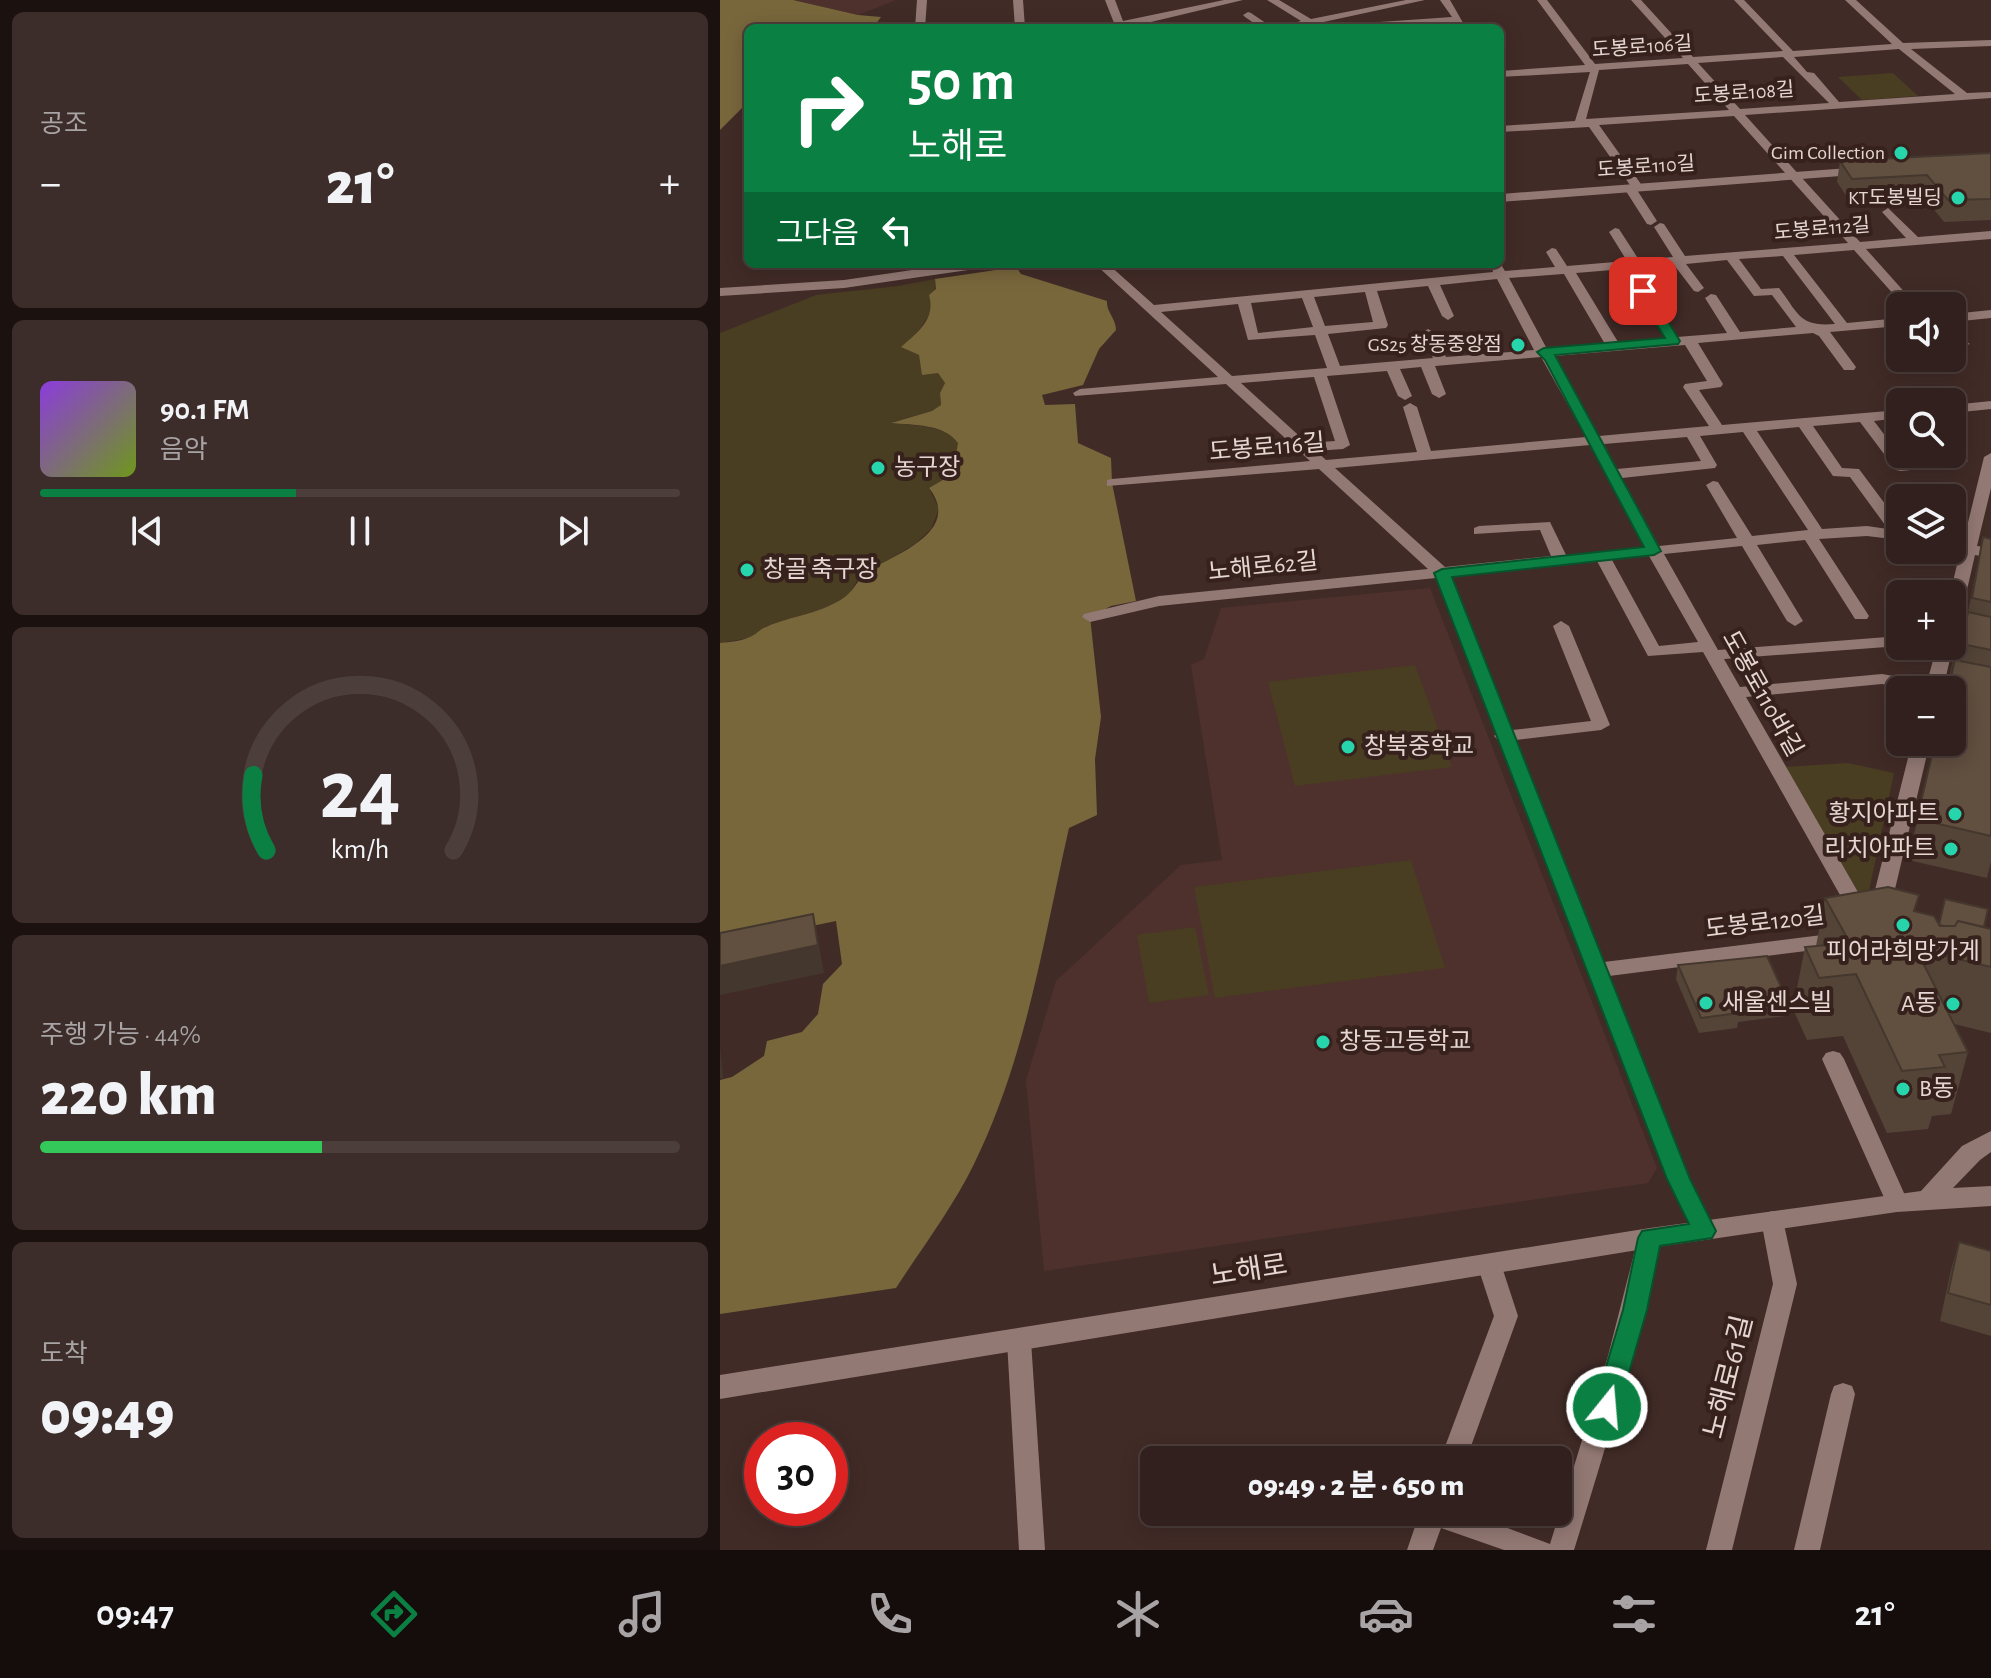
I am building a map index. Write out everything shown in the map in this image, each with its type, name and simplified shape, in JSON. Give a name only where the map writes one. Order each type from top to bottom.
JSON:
[{"type":"street","points":[[920,24],[922,0]]},
{"type":"street","points":[[1018,0],[1020,24]]},
{"type":"street","points":[[1110,0],[1120,24]]},
{"type":"street","points":[[1175,0],[1189,9]]},
{"type":"street","points":[[1124,24],[1238,0]]},
{"type":"street","points":[[1272,0],[1309,22]]},
{"type":"street","points":[[1300,24],[1420,0]]},
{"type":"street","points":[[1445,0],[1461,24]]},
{"type":"street","points":[[1542,0],[1595,72],[1580,121],[1593,125],[1698,288]]},
{"type":"street","points":[[1636,0],[1898,292]]},
{"type":"street","points":[[1739,0],[1836,105]]},
{"type":"street","points":[[1850,0],[1964,96]]},
{"type":"street","points":[[1347,6],[1357,13],[1363,24]]},
{"type":"street","points":[[1248,15],[1262,24]]},
{"type":"street","points":[[1154,16],[1165,24]]},
{"type":"street","points":[[1827,35],[1842,50]]},
{"type":"street","name":"도봉로106길","points":[[1504,74],[1901,46],[1991,43]]},
{"type":"street","name":"도봉로108길","points":[[1504,129],[1991,95]]},
{"type":"street","name":"도봉로110길","points":[[1504,198],[1885,170]]},
{"type":"street","name":"도봉로112길","points":[[1888,212],[1916,242]]},
{"type":"street","points":[[1615,232],[1673,341]]},
{"type":"street","name":"도봉로112길","points":[[1151,309],[1432,281],[1498,269],[1565,270],[1991,235]]},
{"type":"street","points":[[1552,252],[1613,346]]},
{"type":"street","points":[[1786,252],[1844,327]]},
{"type":"street","points":[[1731,257],[1758,293],[1775,291],[1801,325],[1824,333],[1849,367]]},
{"type":"street","points":[[720,292],[844,284],[954,268]]},
{"type":"street","points":[[1105,268],[1442,573],[1678,1179],[1704,1231]]},
{"type":"street","name":"도봉로110바길","points":[[1498,269],[1865,932]]},
{"type":"street","points":[[1432,281],[1448,316]]},
{"type":"street","points":[[1243,299],[1253,337],[1381,325],[1369,286]]},
{"type":"street","points":[[1302,448],[1343,445],[1320,330],[1306,292]]},
{"type":"street","points":[[1711,298],[1736,336]]},
{"type":"street","points":[[1966,317],[1991,314]]},
{"type":"street","points":[[1080,393],[1813,329],[1886,326]]},
{"type":"street","points":[[1428,333],[1441,361]]},
{"type":"street","points":[[1689,340],[1716,384],[1690,387],[1718,430]]},
{"type":"street","points":[[1426,362],[1439,394]]},
{"type":"street","points":[[1391,365],[1425,456]]},
{"type":"street","points":[[1966,408],[1991,405]]},
{"type":"street","name":"도봉로116길","points":[[1112,483],[1886,415]]},
{"type":"street","points":[[1863,416],[1886,447]]},
{"type":"street","points":[[1803,422],[1838,473],[1854,472],[1886,516]]},
{"type":"street","points":[[1747,427],[1861,616]]},
{"type":"street","points":[[1612,474],[1710,465],[1691,432]]},
{"type":"street","points":[[1962,580],[1987,489],[1991,457]]},
{"type":"street","points":[[1713,485],[1795,621]]},
{"type":"street","points":[[1479,531],[1545,525],[1560,560]]},
{"type":"street","name":"노해로62길","points":[[1090,617],[1159,601],[1745,541],[1867,531],[1886,533]]},
{"type":"street","points":[[1966,548],[1991,553]]},
{"type":"street","points":[[1602,555],[1654,652],[1886,642]]},
{"type":"street","points":[[1503,736],[1601,725],[1561,626]]},
{"type":"street","points":[[1734,693],[1886,680]]},
{"type":"street","points":[[1865,932],[1917,756]]},
{"type":"street","name":"도봉로120길","points":[[1599,970],[1865,932]]},
{"type":"street","points":[[1833,1059],[1897,1202]]},
{"type":"street","points":[[1929,1198],[1971,1153],[1991,1140]]},
{"type":"street","name":"노해로","points":[[720,1387],[1650,1238],[1929,1198],[1991,1196]]},
{"type":"street","points":[[1964,1199],[1991,1206]]},
{"type":"street","name":"노해로61길","points":[[1719,1550],[1785,1284],[1772,1220]]},
{"type":"street","points":[[1561,1550],[1616,1378],[1635,1310],[1650,1238]]},
{"type":"street","points":[[1458,1446],[1506,1316],[1489,1264]]},
{"type":"street","points":[[1019,1341],[1032,1550]]},
{"type":"street","points":[[1807,1550],[1843,1394]]},
{"type":"street","points":[[1420,1550],[1428,1526]]},
{"type":"street","points":[[1472,1526],[1539,1550]]},
{"type":"shaded area","points":[[720,0],[793,0],[881,17],[876,24],[744,24],[744,106],[720,130]]},
{"type":"shaded area","points":[[793,0],[896,0],[858,15]]},
{"type":"shaded area","points":[[1893,73],[1918,96],[1862,100],[1838,77]]},
{"type":"shaded area","points":[[1017,268],[1021,274],[1107,301],[1116,326],[1099,349],[1083,385],[1042,395],[1045,405],[1075,404],[1078,443],[1111,458],[1112,483],[1136,601],[1111,606],[1090,617],[1101,717],[1095,759],[1097,815],[1069,828],[1031,999],[992,1124],[957,1196],[896,1288],[720,1314],[720,1080],[732,1077],[764,1056],[767,1041],[802,1032],[818,1014],[823,984],[842,964],[836,921],[720,945],[720,643],[747,638],[766,627],[837,602],[867,572],[910,547],[933,528],[938,516],[937,503],[929,488],[953,474],[958,443],[937,429],[891,423],[932,411],[941,405],[940,393],[945,383],[938,373],[922,375],[919,355],[901,347],[928,318],[929,295],[936,289],[935,279]]},
{"type":"shaded area","points":[[935,279],[934,300],[928,318],[902,347],[919,355],[921,366],[938,373],[945,383],[940,393],[941,406],[893,422],[938,429],[959,443],[953,474],[929,488],[939,509],[931,529],[915,544],[859,577],[850,593],[831,606],[765,627],[750,638],[720,643],[720,333],[816,295]]},
{"type":"shaded area","name":"창동고등학교","points":[[1430,588],[1657,1168],[1648,1183],[1044,1271],[1026,1080],[1056,981],[1181,865],[1222,860],[1191,665],[1204,659],[1221,608]]},
{"type":"shaded area","points":[[1415,665],[1452,767],[1295,786],[1268,682]]},
{"type":"shaded area","points":[[1848,763],[1894,773],[1866,905],[1783,767]]},
{"type":"shaded area","points":[[1411,860],[1445,968],[1215,998],[1194,887]]},
{"type":"shaded area","points":[[1195,927],[1209,995],[1149,1003],[1137,935]]},
{"type":"building","points":[[1991,153],[1991,199],[1948,200],[1927,175],[1852,179],[1840,161]]},
{"type":"building","points":[[1983,537],[1991,539],[1991,602],[1972,598]]},
{"type":"building","points":[[1968,612],[1991,617],[1991,650],[1966,645]]},
{"type":"building","points":[[1955,660],[1991,667],[1991,836],[1917,819],[1932,756],[1966,756],[1966,676],[1951,676]]},
{"type":"building","points":[[1888,887],[1919,895],[1914,911],[1934,916],[1940,926],[1955,926],[1958,921],[1991,929],[1991,967],[1916,949],[1968,1052],[1939,1055],[1945,1067],[1902,1071],[1856,974],[1819,978],[1805,947],[1850,943],[1825,898]]},
{"type":"building","points":[[1945,899],[1988,909],[1984,927],[1958,921],[1955,926],[1939,925]]},
{"type":"building","points":[[813,914],[818,945],[720,966],[720,933]]},
{"type":"building","points":[[1767,956],[1788,1002],[1737,1008],[1739,1013],[1701,1018],[1678,965]]},
{"type":"building","points":[[1959,1242],[1991,1251],[1991,1305],[1948,1293]]},
{"type":"place","name":"Gim Collection","points":[[1901,153]]},
{"type":"place","name":"KT도봉빌딩","points":[[1958,198]]},
{"type":"place","name":"GS25 창동중앙점","points":[[1518,345]]},
{"type":"place","name":"농구장","points":[[878,468]]},
{"type":"place","name":"창골 축구장","points":[[747,570]]},
{"type":"place","name":"창북중학교","points":[[1348,747]]},
{"type":"place","name":"황지아파트","points":[[1955,814]]},
{"type":"place","name":"리치아파트","points":[[1951,849]]},
{"type":"place","name":"피어라희망가게","points":[[1903,925]]},
{"type":"place","name":"새울센스빌","points":[[1706,1003]]},
{"type":"place","name":"A동","points":[[1953,1004]]},
{"type":"place","name":"창동고등학교","points":[[1323,1042]]},
{"type":"place","name":"B동","points":[[1903,1089]]},
{"type":"route","points":[[1607,1407],[1635,1310],[1650,1238],[1704,1231],[1678,1179],[1442,573],[1654,551],[1544,352],[1673,341],[1643,291]]}]
